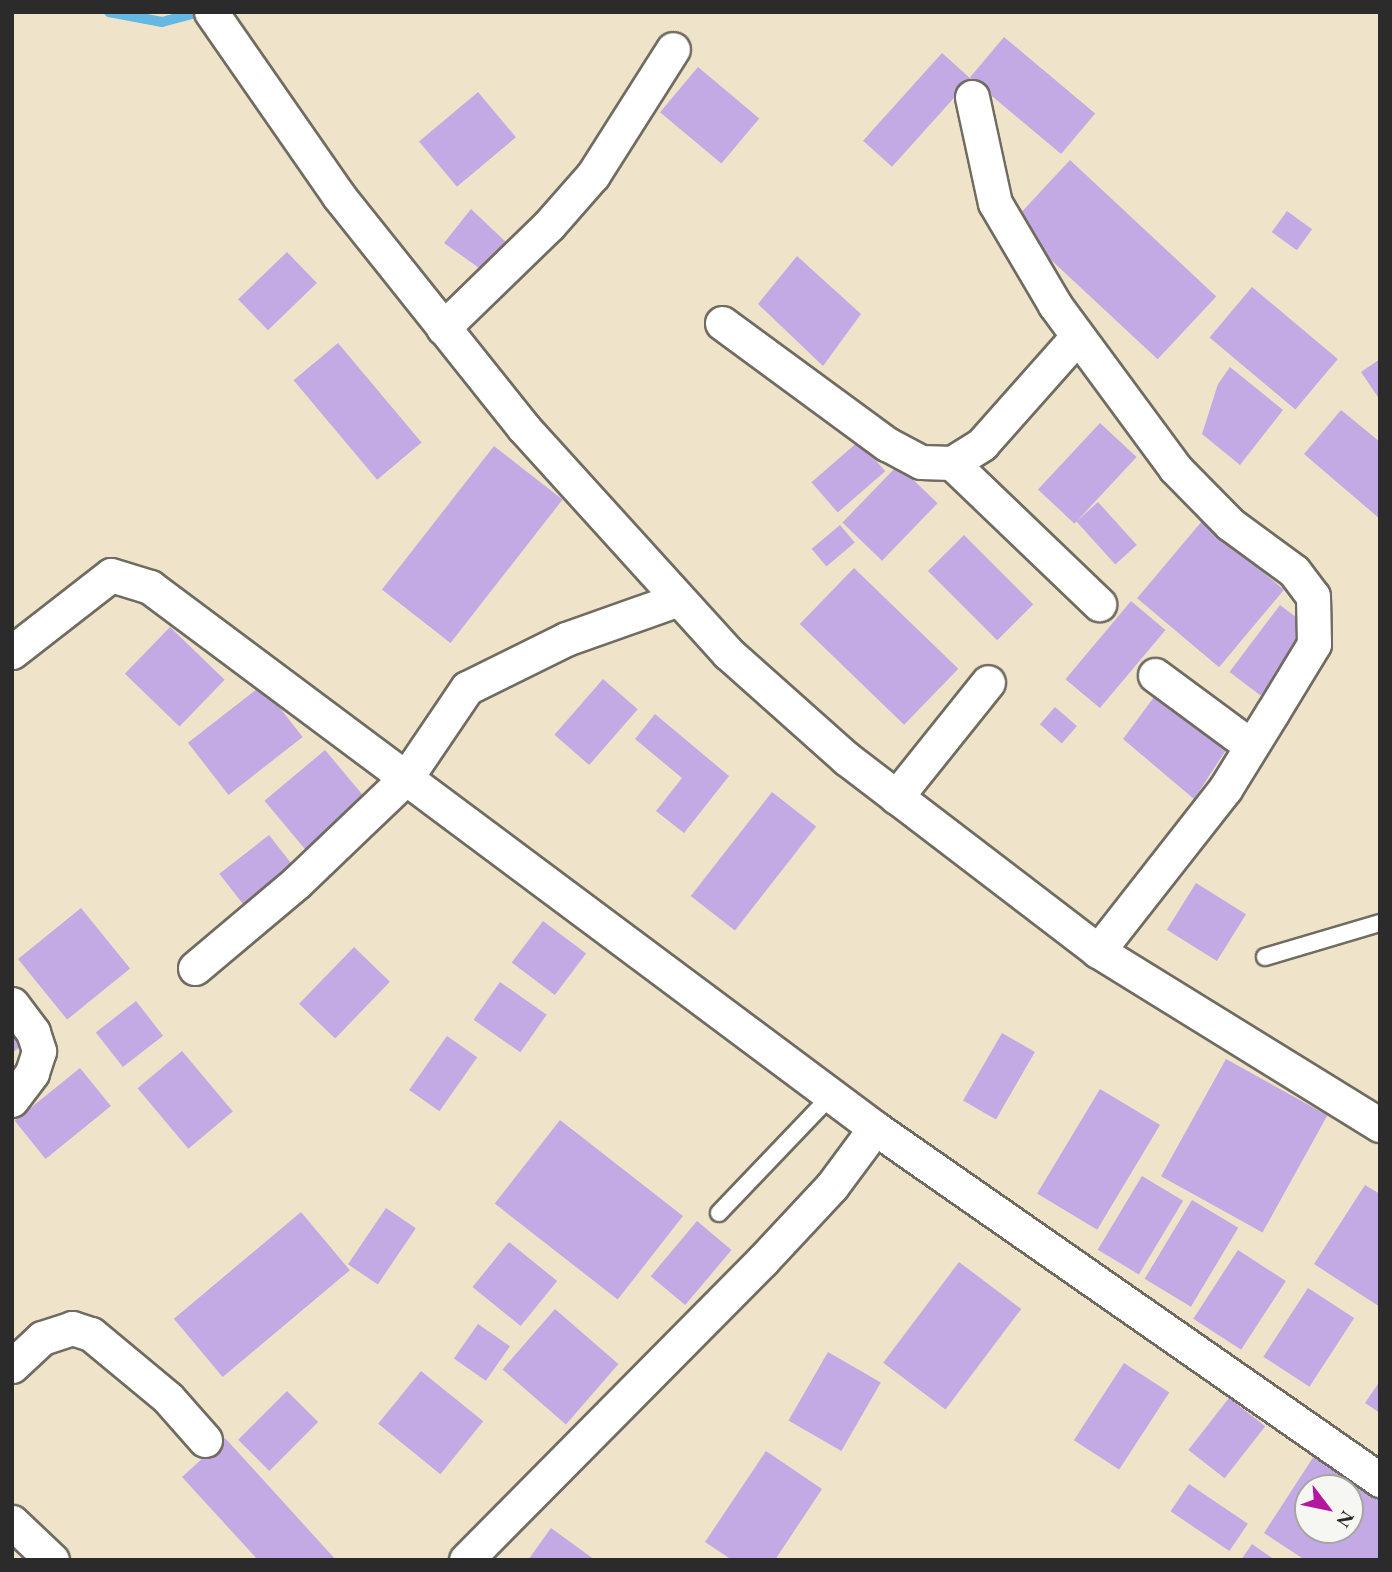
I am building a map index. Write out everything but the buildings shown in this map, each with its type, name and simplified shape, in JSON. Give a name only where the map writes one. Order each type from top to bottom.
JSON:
[{"type":"street","points":[[211,12],[247,59],[338,195],[443,328],[524,428],[676,600],[728,653],[896,797],[1098,951],[1380,1125]]},
{"type":"street","points":[[443,328],[549,225],[593,175],[673,49]]},
{"type":"street","points":[[972,97],[995,203],[1077,337],[1175,468],[1230,524],[1294,570],[1313,596],[1314,644],[1225,789],[1098,951]]},
{"type":"street","points":[[722,323],[887,444],[921,462],[952,463],[982,444],[1077,337]]},
{"type":"street","points":[[952,463],[1099,604]]},
{"type":"street","points":[[12,652],[111,575],[136,580],[875,1128],[1380,1480]]},
{"type":"street","points":[[195,968],[297,882],[406,778],[467,688],[565,639],[676,600]]},
{"type":"street","points":[[1155,675],[1251,746]]},
{"type":"street","points":[[896,797],[988,682]]},
{"type":"street","points":[[12,1004],[33,1032],[39,1051],[32,1073],[12,1100]]},
{"type":"street","points":[[466,1560],[762,1261],[832,1186],[875,1128]]},
{"type":"street","points":[[12,1366],[42,1338],[72,1328],[91,1334],[168,1398],[205,1440]]},
{"type":"street","points":[[12,1522],[52,1560]]},
{"type":"lane","points":[[1265,957],[1380,923]]},
{"type":"lane","points":[[719,1213],[831,1096]]},
{"type":"waterway","points":[[109,12],[162,22],[200,12]]}]
